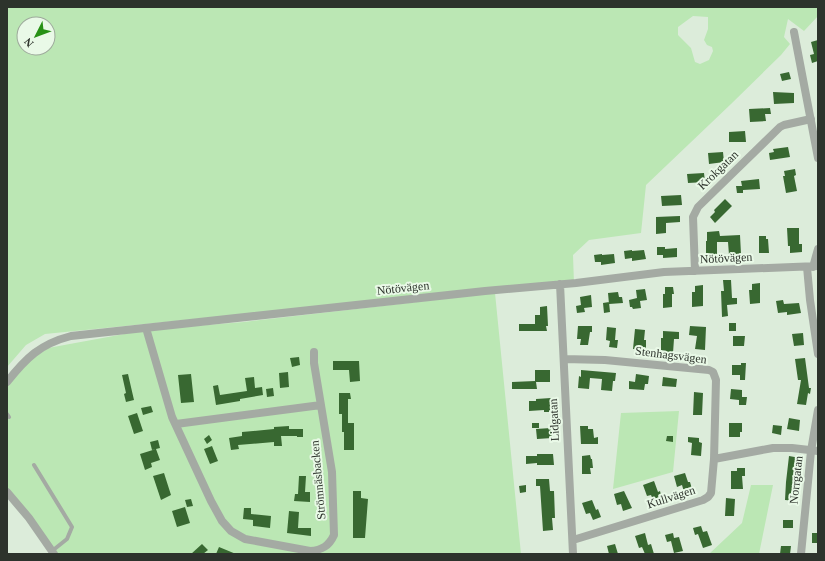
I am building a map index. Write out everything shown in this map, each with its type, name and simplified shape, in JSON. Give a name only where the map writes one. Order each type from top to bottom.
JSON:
[{"type":"street","points":[[794,32],[818,158]]},
{"type":"street","name":"Krokgatan","points":[[695,272],[693,217],[698,206],[780,127],[811,119]]},
{"type":"street","points":[[818,249],[812,267],[810,300],[818,354]]},
{"type":"street","name":"Nötövägen","points":[[7,382],[18,367],[31,355],[45,345],[71,336],[664,272],[812,267]]},
{"type":"street","name":"Lidgatan","points":[[560,284],[573,554]]},
{"type":"street","name":"Strömnäsbacken","points":[[146,328],[169,407],[218,515],[231,531],[245,539],[310,551],[321,550],[331,541],[334,535],[332,472],[320,405],[314,364],[314,352]]},
{"type":"street","name":"Stenhagsvägen","points":[[564,359],[605,360],[709,370],[713,372],[716,380],[714,459]]},
{"type":"street","points":[[176,424],[320,405]]},
{"type":"street","name":"Norrgatan","points":[[801,554],[815,451],[818,410]]},
{"type":"street","points":[[714,459],[773,448],[792,448],[815,451]]},
{"type":"street","name":"Kullvägen","points":[[573,540],[703,500],[708,497],[711,492],[714,459]]},
{"type":"street","points":[[7,492],[29,518],[53,553]]},
{"type":"lane","points":[[34,465],[72,527],[67,539],[53,553]]},
{"type":"green space","points":[[7,7],[818,7],[818,16],[804,31],[788,19],[784,37],[790,44],[781,55],[646,185],[641,233],[589,240],[573,255],[574,284],[486,290],[45,334],[26,345],[7,367]],"holes":[[[693,16],[708,17],[708,29],[704,40],[707,45],[712,47],[713,51],[709,60],[700,64],[695,62],[691,48],[678,35],[678,27]]]},
{"type":"green space","points":[[495,293],[521,554],[51,554],[33,528],[7,496],[7,384],[24,364],[48,348],[146,330],[244,322]]},
{"type":"green space","points":[[679,411],[673,472],[613,489],[621,413]]},
{"type":"green space","points":[[751,485],[773,485],[759,554],[709,554],[742,523]]},
{"type":"building","points":[[818,40],[818,61],[812,63],[810,55],[814,54],[811,42]]},
{"type":"building","points":[[789,72],[791,79],[782,81],[780,74]]},
{"type":"building","points":[[773,92],[794,93],[794,103],[774,104]]},
{"type":"building","points":[[770,108],[771,114],[765,114],[766,121],[750,122],[749,109]]},
{"type":"building","points":[[745,131],[746,142],[729,142],[729,132]]},
{"type":"building","points":[[788,147],[790,157],[770,160],[769,153],[774,152],[773,149]]},
{"type":"building","points":[[723,152],[724,162],[709,164],[708,153]]},
{"type":"building","points":[[795,169],[796,175],[794,176],[797,191],[786,193],[783,176],[785,176],[784,171]]},
{"type":"building","points":[[704,173],[705,182],[688,183],[687,174]]},
{"type":"building","points":[[759,179],[760,189],[743,190],[743,193],[737,193],[736,186],[742,186],[741,181]]},
{"type":"building","points":[[681,195],[682,205],[662,206],[661,196]]},
{"type":"building","points":[[725,199],[732,206],[715,223],[710,217],[715,212],[714,210]]},
{"type":"building","points":[[680,216],[680,222],[666,223],[666,233],[656,234],[656,217]]},
{"type":"building","points":[[787,228],[799,228],[799,244],[802,244],[802,252],[790,253]]},
{"type":"building","points":[[719,231],[720,236],[740,235],[741,254],[729,255],[728,242],[717,242],[717,255],[706,256],[707,232]]},
{"type":"building","points":[[759,236],[766,236],[766,239],[768,239],[769,253],[759,253]]},
{"type":"building","points":[[657,247],[665,247],[665,249],[677,248],[677,257],[663,258],[663,255],[657,255]]},
{"type":"building","points":[[644,250],[646,259],[632,261],[632,258],[625,259],[624,251]]},
{"type":"building","points":[[614,254],[615,263],[601,265],[601,262],[595,262],[594,255]]},
{"type":"building","points":[[723,280],[731,280],[732,298],[737,298],[737,304],[727,305],[728,316],[722,317],[721,291],[724,291]]},
{"type":"building","points":[[760,283],[760,303],[750,304],[749,290],[752,290],[752,284]]},
{"type":"building","points":[[703,285],[703,306],[692,307],[692,292],[695,292],[695,286]]},
{"type":"building","points":[[665,287],[673,287],[674,294],[672,294],[672,307],[663,308],[663,294],[665,294]]},
{"type":"building","points":[[645,289],[647,300],[640,301],[641,308],[633,309],[630,307],[629,300],[637,298],[636,290]]},
{"type":"building","points":[[618,292],[619,297],[622,297],[623,303],[609,304],[608,293]]},
{"type":"building","points":[[591,295],[592,307],[584,308],[585,312],[577,313],[576,306],[581,305],[580,297]]},
{"type":"building","points":[[783,300],[784,304],[799,303],[801,313],[787,315],[787,312],[778,313],[776,301]]},
{"type":"building","points":[[609,302],[610,312],[604,313],[603,303]]},
{"type":"building","points":[[547,306],[547,331],[519,331],[519,324],[535,324],[535,315],[540,315],[540,307]]},
{"type":"building","points":[[729,323],[736,323],[736,331],[729,331]]},
{"type":"building","points":[[578,326],[592,326],[592,332],[590,332],[588,345],[580,345],[581,339],[577,339]]},
{"type":"building","points":[[690,326],[706,327],[705,350],[695,349],[697,336],[689,335]]},
{"type":"building","points":[[607,327],[616,328],[615,340],[618,340],[617,348],[609,347],[610,341],[606,340]]},
{"type":"building","points":[[635,329],[645,330],[644,340],[646,340],[646,350],[633,349]]},
{"type":"building","points":[[663,331],[679,332],[679,339],[674,339],[673,353],[661,350],[661,338],[663,338]]},
{"type":"building","points":[[803,333],[804,345],[794,346],[792,334]]},
{"type":"building","points":[[733,336],[745,336],[744,346],[733,346]]},
{"type":"building","points":[[299,357],[300,365],[292,367],[290,358]]},
{"type":"building","points":[[805,358],[809,388],[811,388],[810,394],[808,393],[806,405],[797,404],[801,380],[798,380],[795,359]]},
{"type":"building","points":[[333,361],[359,361],[360,381],[350,382],[349,370],[333,370]]},
{"type":"building","points":[[741,363],[746,363],[745,380],[740,380],[740,375],[732,375],[732,365],[741,365]]},
{"type":"building","points":[[535,370],[550,370],[550,382],[536,382],[537,389],[512,389],[512,382],[535,381]]},
{"type":"building","points":[[581,370],[616,373],[612,391],[601,390],[602,379],[590,378],[589,389],[578,388]]},
{"type":"building","points":[[288,372],[289,387],[280,388],[279,373]]},
{"type":"building","points":[[128,374],[134,400],[126,402],[124,394],[126,393],[122,375]]},
{"type":"building","points":[[191,374],[194,402],[181,403],[178,375]]},
{"type":"building","points":[[636,374],[649,376],[648,384],[645,384],[644,390],[629,389],[629,381],[635,382]]},
{"type":"building","points":[[254,377],[255,388],[262,387],[263,395],[216,405],[213,386],[218,385],[220,395],[247,391],[245,378]]},
{"type":"building","points":[[663,377],[677,379],[676,387],[662,386]]},
{"type":"building","points":[[273,388],[274,396],[267,397],[266,389]]},
{"type":"building","points":[[731,389],[742,390],[742,397],[747,397],[746,405],[739,405],[739,400],[730,399]]},
{"type":"building","points":[[694,392],[703,393],[702,415],[693,415]]},
{"type":"building","points":[[339,393],[350,393],[351,399],[348,399],[348,423],[354,423],[354,450],[344,450],[342,414],[339,414]]},
{"type":"building","points":[[551,398],[552,412],[544,412],[544,410],[529,411],[529,401]]},
{"type":"building","points":[[151,406],[153,412],[143,415],[141,408]]},
{"type":"building","points":[[137,413],[143,431],[134,434],[128,416]]},
{"type":"building","points":[[789,418],[800,420],[799,431],[787,429]]},
{"type":"building","points":[[532,423],[539,423],[539,428],[532,428]]},
{"type":"building","points":[[729,423],[742,423],[742,432],[740,432],[740,437],[729,437]]},
{"type":"building","points":[[773,425],[782,426],[781,435],[772,433]]},
{"type":"building","points":[[289,426],[289,429],[303,429],[303,437],[281,436],[282,446],[274,446],[274,442],[238,445],[239,449],[231,450],[229,438],[242,436],[242,432]]},
{"type":"building","points":[[580,426],[588,426],[588,429],[593,429],[594,438],[598,437],[598,444],[581,444]]},
{"type":"building","points":[[551,428],[552,438],[537,439],[536,429]]},
{"type":"building","points":[[209,435],[212,440],[207,444],[204,439]]},
{"type":"building","points":[[667,436],[673,436],[673,442],[666,441]]},
{"type":"building","points":[[688,437],[699,438],[699,442],[702,443],[701,456],[691,455],[692,443],[688,442]]},
{"type":"building","points":[[158,440],[160,448],[152,450],[150,442]]},
{"type":"building","points":[[212,446],[218,461],[210,464],[204,449]]},
{"type":"building","points":[[156,449],[160,460],[151,463],[152,467],[145,470],[140,454]]},
{"type":"building","points":[[537,454],[553,454],[554,465],[537,465],[537,463],[526,464],[526,456],[537,456]]},
{"type":"building","points":[[590,455],[593,468],[590,468],[591,474],[582,474],[582,456]]},
{"type":"building","points":[[789,456],[800,458],[798,473],[796,473],[794,491],[796,492],[796,501],[785,500]]},
{"type":"building","points":[[737,468],[745,468],[745,476],[742,476],[743,489],[731,489],[731,471],[737,471]]},
{"type":"building","points":[[164,473],[171,495],[161,500],[153,476]]},
{"type":"building","points":[[685,473],[692,489],[684,492],[682,485],[677,487],[674,476]]},
{"type":"building","points":[[299,476],[306,476],[305,492],[310,492],[310,502],[294,501],[295,494],[298,494]]},
{"type":"building","points":[[536,479],[549,479],[550,491],[554,491],[555,518],[552,518],[553,530],[543,531],[540,486],[536,486]]},
{"type":"building","points":[[654,481],[658,492],[660,491],[662,499],[654,502],[651,495],[647,496],[643,485]]},
{"type":"building","points":[[526,485],[526,492],[520,493],[519,486]]},
{"type":"building","points":[[353,491],[361,491],[361,498],[368,499],[365,538],[353,538]]},
{"type":"building","points":[[624,491],[632,508],[623,511],[621,504],[617,505],[614,494]]},
{"type":"building","points":[[726,498],[735,499],[734,516],[725,516]]},
{"type":"building","points":[[191,499],[193,506],[187,507],[185,500]]},
{"type":"building","points":[[592,500],[601,517],[593,520],[590,513],[586,514],[582,503]]},
{"type":"building","points":[[185,507],[190,523],[177,527],[172,511]]},
{"type":"building","points":[[244,508],[251,508],[251,514],[271,516],[270,528],[253,526],[253,520],[243,519]]},
{"type":"building","points":[[289,511],[299,512],[298,528],[311,528],[311,536],[287,533]]},
{"type":"building","points":[[783,520],[793,520],[793,528],[783,528]]},
{"type":"building","points":[[701,526],[703,532],[707,531],[712,545],[703,548],[698,534],[695,535],[693,528]]},
{"type":"building","points":[[645,533],[648,545],[651,544],[654,554],[645,554],[642,547],[639,548],[635,536]]},
{"type":"building","points":[[673,533],[674,538],[679,537],[683,551],[674,553],[671,541],[667,542],[665,535]]},
{"type":"building","points":[[812,533],[818,533],[818,543],[812,543]]},
{"type":"building","points":[[202,544],[208,550],[203,554],[191,554]]},
{"type":"building","points":[[615,544],[618,554],[609,554],[607,546]]},
{"type":"building","points":[[781,546],[791,546],[790,554],[780,554]]},
{"type":"building","points":[[219,547],[236,554],[216,554]]}]
